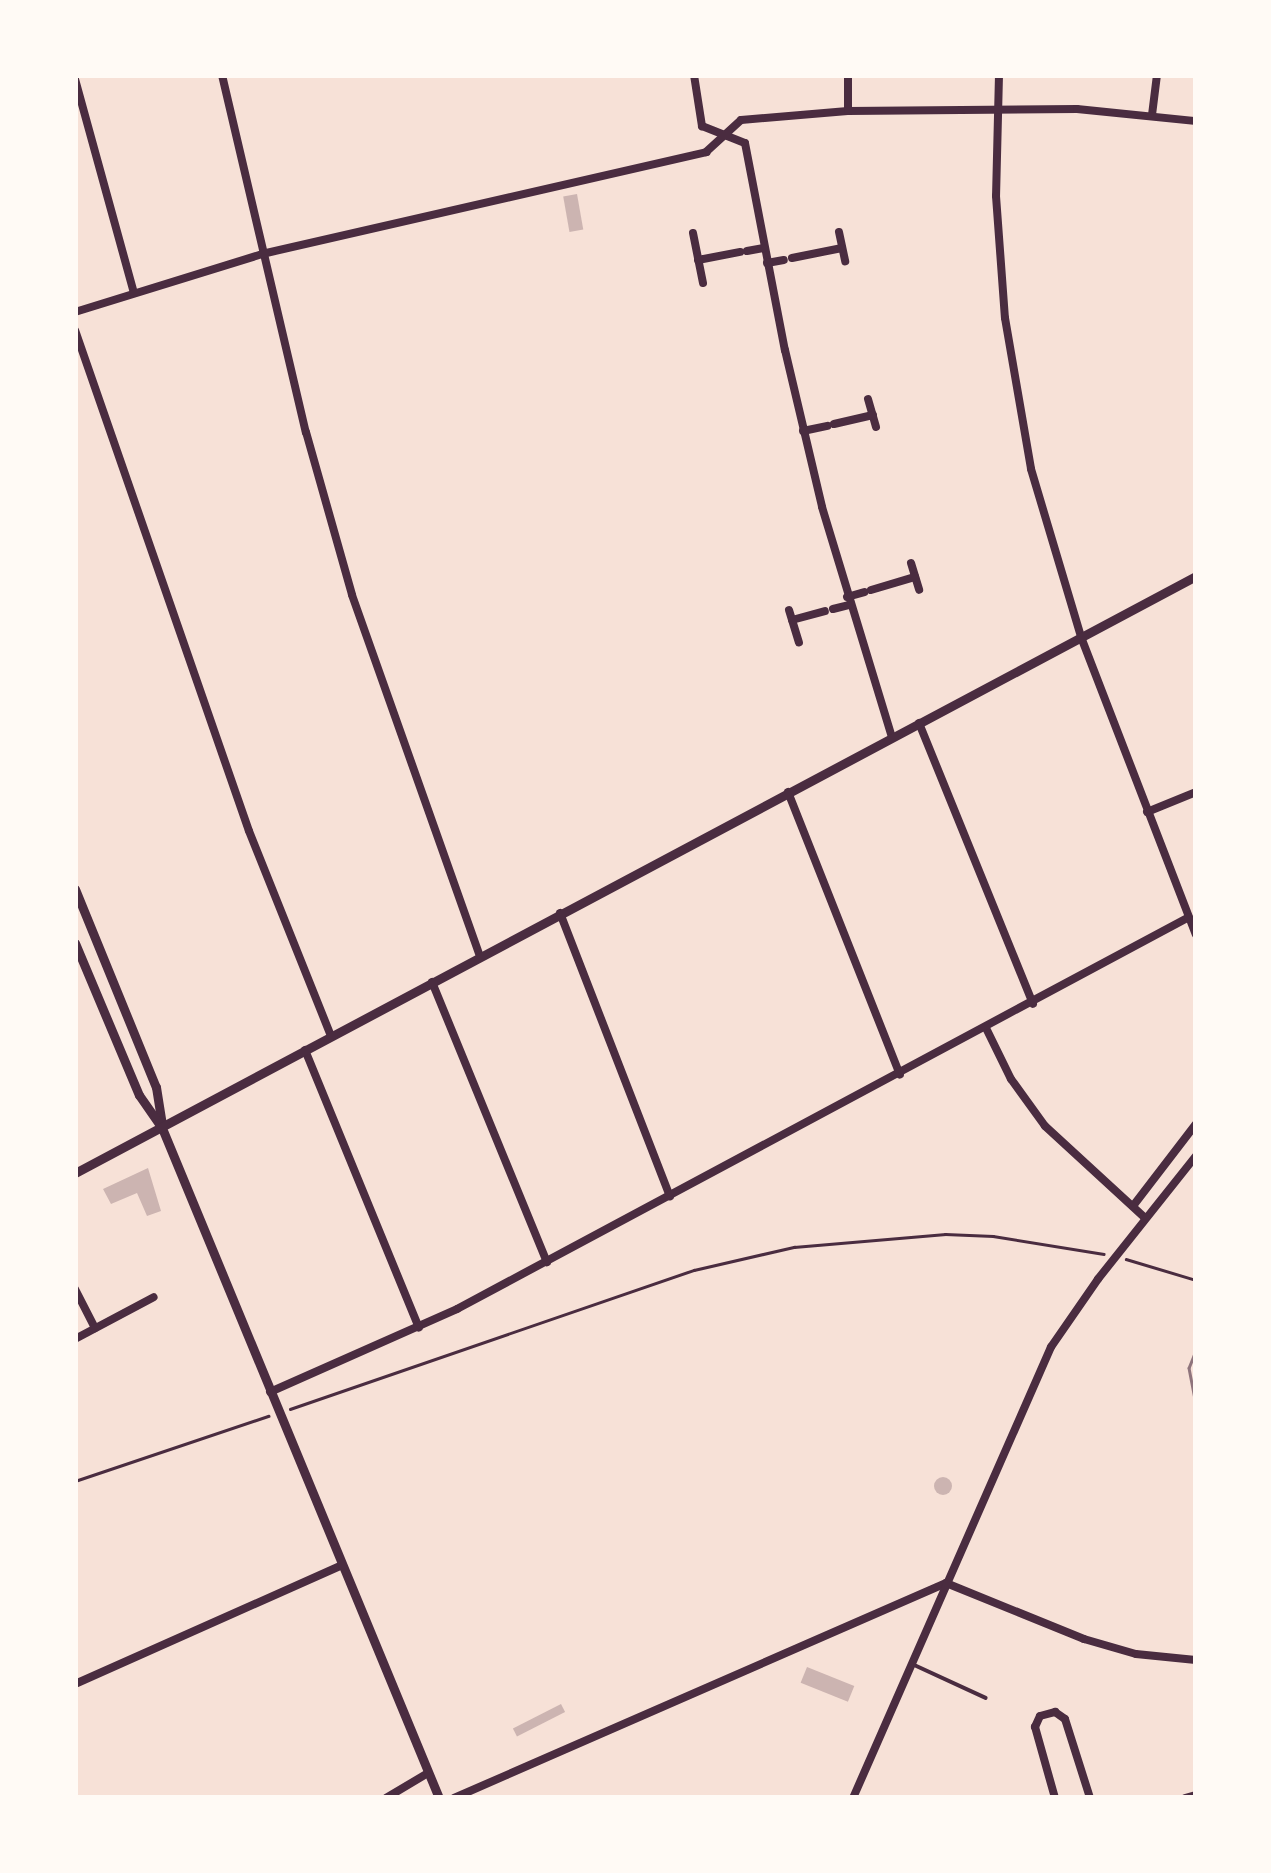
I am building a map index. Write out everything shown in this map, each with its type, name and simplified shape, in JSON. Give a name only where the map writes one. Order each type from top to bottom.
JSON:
[{"type":"street","points":[[222,75],[262,254],[352,595],[480,956]]},
{"type":"street","points":[[694,75],[702,126],[745,143],[803,431],[848,601],[892,737]]},
{"type":"street","points":[[848,75],[848,110]]},
{"type":"street","points":[[999,75],[996,196],[1014,376],[1031,469],[1081,637],[1196,935]]},
{"type":"street","points":[[1152,115],[1158,75]]},
{"type":"street","points":[[75,79],[134,293]]},
{"type":"street","points":[[75,312],[262,254],[706,152],[741,120],[848,110],[998,109],[1152,115],[1196,121]]},
{"type":"street","points":[[839,232],[845,261]]},
{"type":"street","points":[[692,233],[702,283]]},
{"type":"street","points":[[698,260],[764,248]]},
{"type":"street","points":[[767,263],[842,248]]},
{"type":"street","points":[[75,330],[249,831],[331,1036]]},
{"type":"street","points":[[868,399],[876,426]]},
{"type":"street","points":[[803,431],[872,415]]},
{"type":"street","points":[[911,563],[919,590]]},
{"type":"street","points":[[75,1173],[1196,576]]},
{"type":"street","points":[[800,644],[791,615],[829,610],[868,591],[915,577]]},
{"type":"street","points":[[919,723],[1033,1004]]},
{"type":"street","points":[[788,792],[900,1075]]},
{"type":"street","points":[[1147,812],[1196,792]]},
{"type":"street","points":[[75,890],[156,1088],[162,1128],[439,1798]]},
{"type":"street","points":[[560,913],[670,1196]]},
{"type":"street","points":[[270,1392],[420,1328],[1033,1004],[1188,917]]},
{"type":"street","points":[[75,943],[138,1095],[162,1128]]},
{"type":"street","points":[[432,982],[547,1262]]},
{"type":"street","points":[[986,1028],[1011,1078],[1045,1126],[1092,1174],[1145,1218]]},
{"type":"street","points":[[305,1050],[420,1328]]},
{"type":"street","points":[[1133,1206],[1196,1124]]},
{"type":"street","points":[[853,1798],[1051,1348],[1116,1256],[1196,1156]]},
{"type":"street","points":[[75,1289],[95,1328]]},
{"type":"street","points":[[75,1338],[154,1297]]},
{"type":"street","points":[[75,1684],[342,1564]]},
{"type":"street","points":[[454,1798],[946,1583],[1084,1639],[1136,1654],[1196,1660]]},
{"type":"street","points":[[1055,1798],[1034,1727],[1040,1716],[1055,1712],[1065,1719],[1090,1798]]},
{"type":"street","points":[[386,1798],[428,1773]]},
{"type":"street","points":[[1185,1798],[1196,1795]]},
{"type":"lane","points":[[912,1664],[986,1698]]},
{"type":"path","points":[[75,1481],[694,1270],[794,1246],[945,1234],[992,1236],[1116,1256],[1196,1280]]},
{"type":"building","points":[[577,194],[583,229],[569,232],[563,196]]},
{"type":"building","points":[[148,1168],[161,1211],[147,1216],[137,1193],[111,1204],[103,1189]]},
{"type":"building","points":[[943,1477],[952,1486],[943,1495],[934,1486]]},
{"type":"building","points":[[807,1667],[854,1686],[848,1702],[801,1683]]},
{"type":"building","points":[[561,1704],[565,1712],[517,1737],[513,1729]]},
{"type":"tram line","points":[[1196,1351],[1189,1368],[1196,1403]]}]
